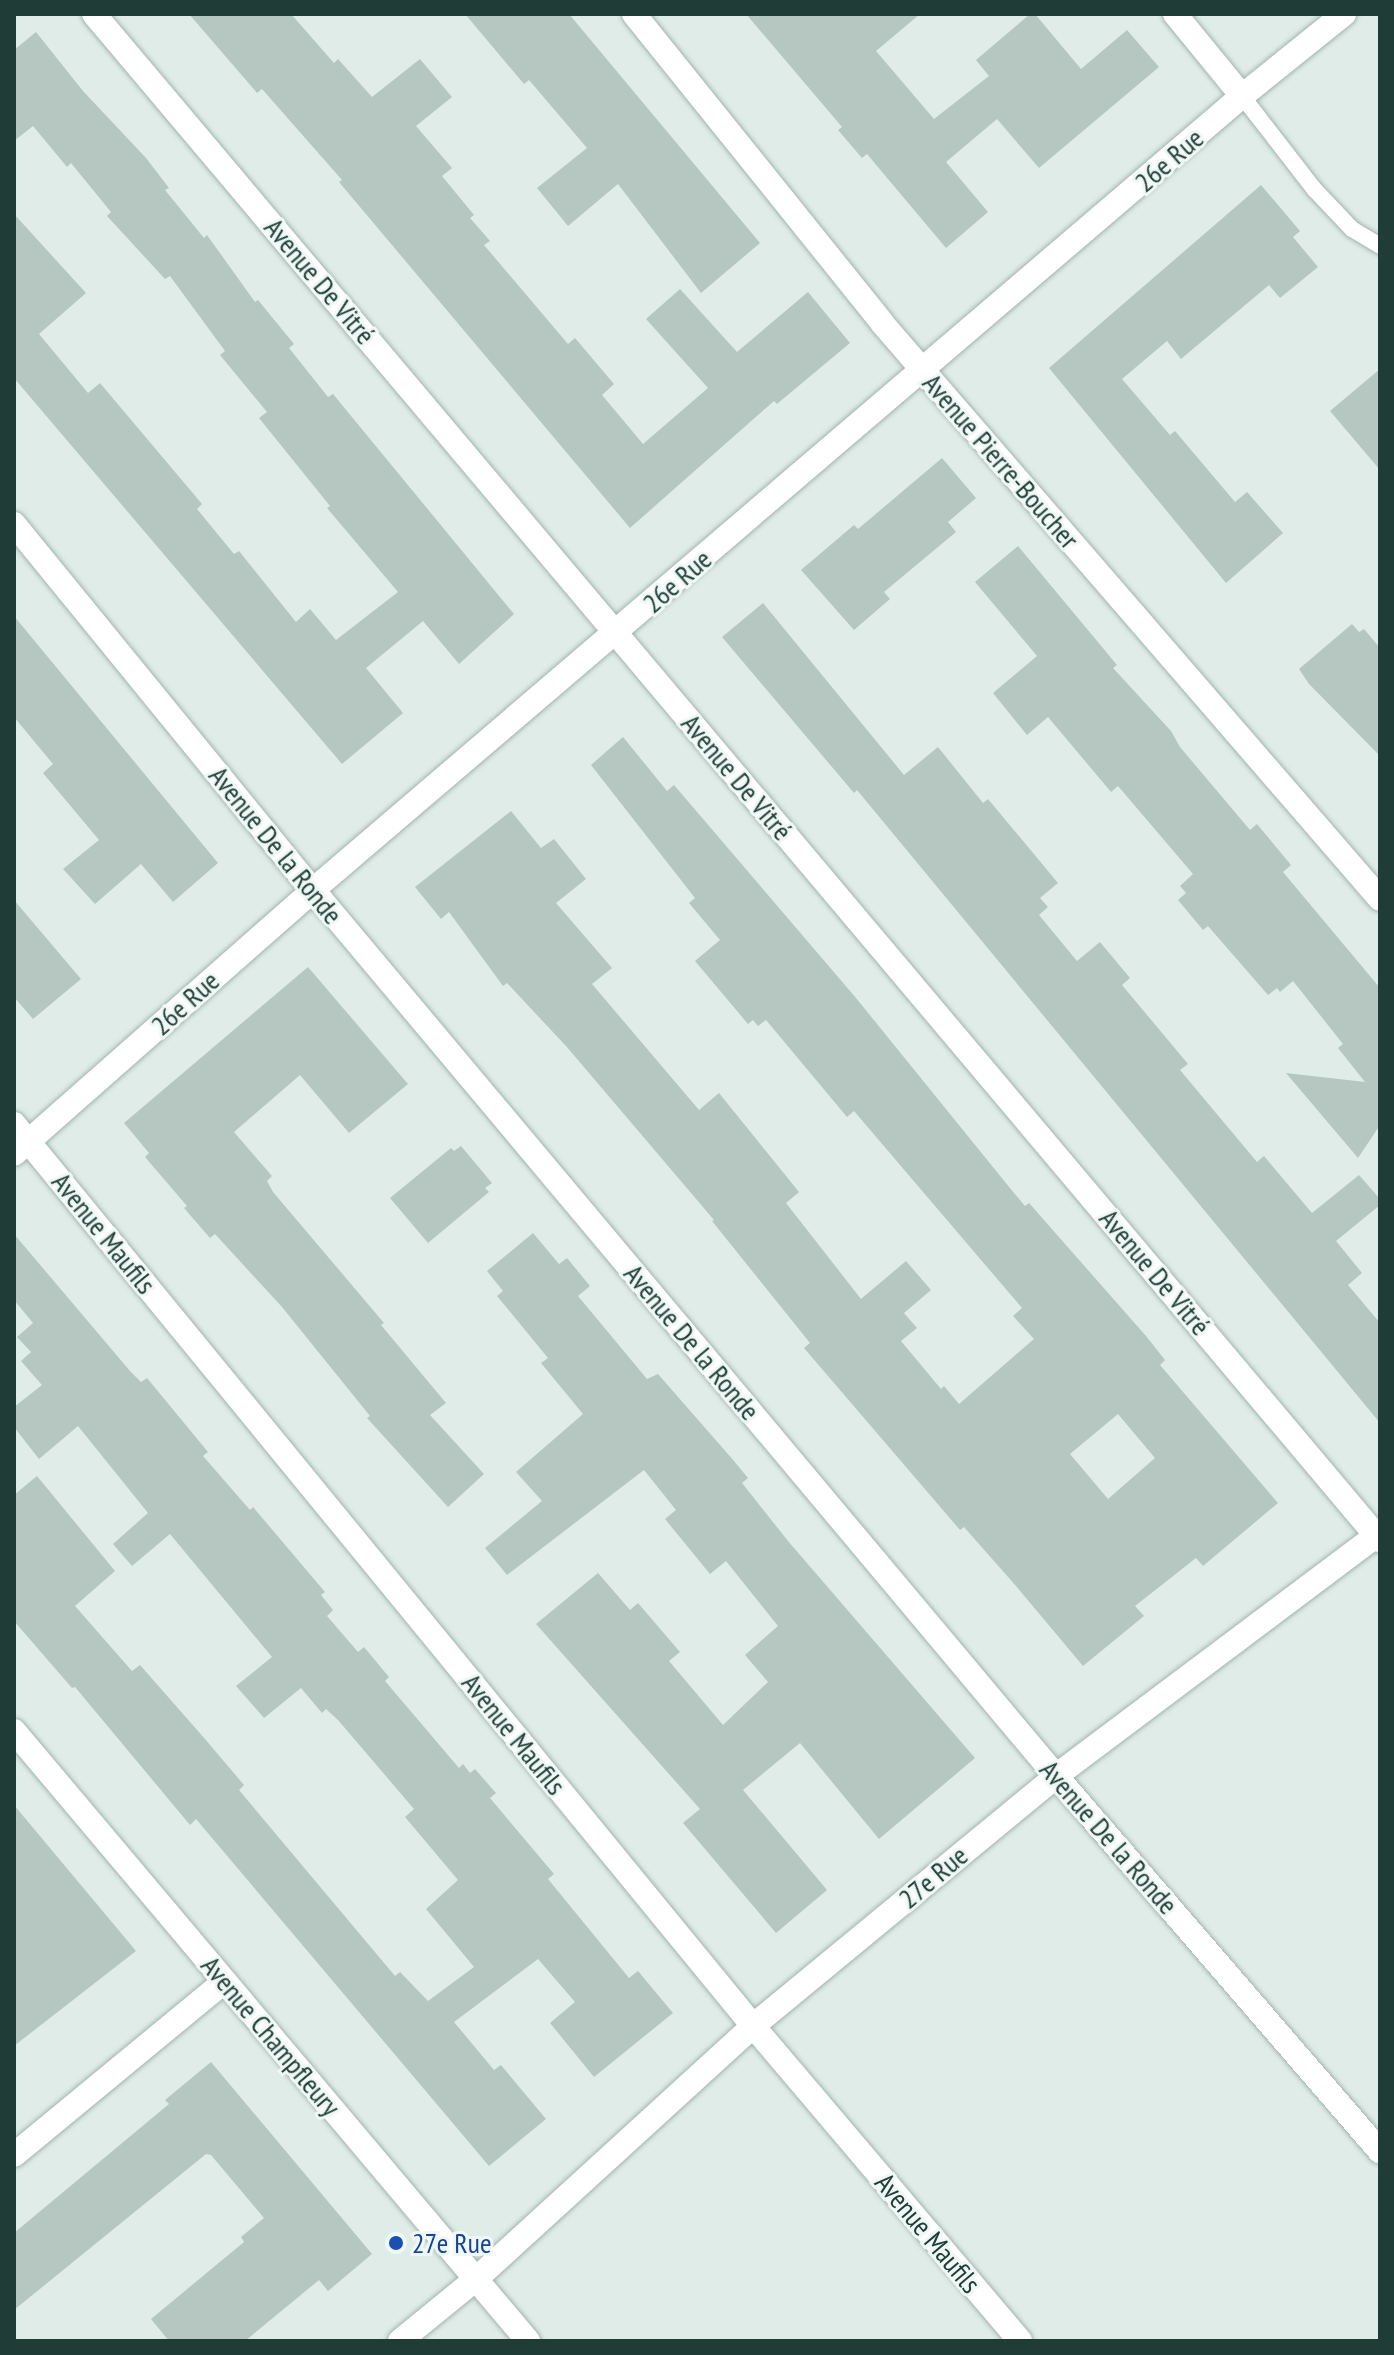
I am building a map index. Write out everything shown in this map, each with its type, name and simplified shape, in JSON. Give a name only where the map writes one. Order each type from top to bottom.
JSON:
[{"type":"street","name":"Avenue De Vitré","points":[[94,14],[1379,1536]]},
{"type":"street","name":"Avenue Pierre-Boucher","points":[[634,14],[923,370],[1380,899]]},
{"type":"street","points":[[1175,14],[1242,96]]},
{"type":"street","name":"26e Rue","points":[[19,1140],[1242,96],[1344,14]]},
{"type":"street","name":"Avenue De la Ronde","points":[[14,524],[313,890],[1056,1776],[1380,2151]]},
{"type":"street","name":"Avenue Maufils","points":[[19,1140],[753,2026],[1020,2341]]},
{"type":"street","name":"27e Rue","points":[[400,2341],[476,2279],[753,2026],[1056,1776],[1379,1536]]},
{"type":"street","name":"Avenue Champfleury","points":[[14,1731],[528,2341]]},
{"type":"street","points":[[14,2155],[225,1981]]},
{"type":"lane","points":[[1242,96],[1315,190],[1352,229],[1380,246]]},
{"type":"building","points":[[189,14],[291,14],[334,63],[338,59],[372,97],[420,59],[452,97],[416,126],[452,168],[442,176],[474,215],[470,218],[490,241],[484,245],[568,344],[575,338],[614,384],[602,395],[643,444],[708,388],[646,319],[680,289],[737,352],[808,292],[850,343],[777,404],[774,401],[630,528],[339,182],[342,180],[262,89],[257,93]]},
{"type":"building","points":[[465,14],[569,14],[760,243],[701,293],[618,184],[568,226],[537,188],[587,148],[529,80],[524,84]]},
{"type":"building","points":[[746,14],[920,14],[876,51],[934,119],[989,76],[976,60],[1030,14],[1035,14],[1081,69],[1127,30],[1159,67],[1039,168],[997,119],[946,162],[988,212],[946,248],[867,154],[862,158],[838,130],[842,127]]},
{"type":"building","points":[[36,32],[83,91],[146,158],[169,188],[165,190],[204,238],[207,235],[255,302],[258,300],[294,344],[289,348],[328,397],[333,394],[514,614],[459,664],[423,621],[366,668],[403,713],[342,764],[14,378],[14,214],[86,293],[39,334],[88,393],[100,383],[202,504],[197,509],[234,554],[239,551],[296,622],[310,609],[336,640],[398,592],[327,508],[330,506],[259,418],[267,412],[220,355],[225,351],[170,276],[165,279],[107,216],[111,212],[71,163],[67,167],[33,126],[14,141],[14,50]]},
{"type":"building","points":[[1261,185],[1300,231],[1293,237],[1318,267],[1280,298],[1269,285],[1181,359],[1167,341],[1122,379],[1170,435],[1175,431],[1235,502],[1247,492],[1283,533],[1226,583],[1049,368]]},
{"type":"building","points":[[1380,369],[1380,470],[1330,411]]},
{"type":"building","points":[[942,458],[976,498],[948,522],[956,532],[884,592],[890,599],[854,630],[801,570],[854,525],[858,529]]},
{"type":"building","points":[[1018,546],[1117,665],[1113,668],[1171,731],[1180,747],[1250,830],[1257,824],[1291,865],[1283,872],[1380,988],[1380,1125],[1358,1158],[1286,1073],[1365,1082],[1338,1048],[1343,1044],[1293,981],[1280,992],[1277,988],[1268,995],[1208,926],[1203,930],[1178,900],[1186,893],[1180,886],[1193,874],[1118,786],[1111,792],[1048,717],[1027,735],[993,693],[1037,656],[975,582]]},
{"type":"building","points":[[763,603],[904,775],[938,747],[983,803],[988,799],[1058,883],[1040,898],[1048,907],[1039,915],[1077,961],[1100,942],[1130,978],[1122,985],[1188,1064],[1180,1070],[1257,1162],[1264,1156],[1312,1213],[1359,1175],[1380,1199],[1380,1205],[1336,1241],[1362,1273],[1348,1285],[1380,1323],[1380,1423],[857,790],[854,793],[722,637]]},
{"type":"building","points":[[14,616],[218,863],[173,902],[141,864],[95,904],[63,869],[99,840],[43,773],[53,764],[14,717]]},
{"type":"building","points":[[1352,624],[1359,632],[1364,629],[1380,648],[1380,756],[1309,684],[1299,669]]},
{"type":"building","points":[[623,737],[667,791],[674,785],[856,998],[1025,1206],[1029,1203],[1146,1336],[1165,1360],[1160,1365],[1278,1503],[1203,1566],[1196,1558],[1135,1606],[1144,1616],[1083,1666],[964,1527],[960,1530],[804,1348],[810,1343],[714,1220],[566,1046],[507,983],[503,986],[449,912],[441,919],[415,887],[511,811],[541,848],[554,839],[586,879],[556,903],[612,968],[592,984],[699,1110],[719,1093],[799,1192],[786,1203],[861,1299],[906,1261],[931,1290],[904,1313],[917,1328],[901,1341],[941,1389],[944,1386],[959,1404],[1034,1339],[1013,1316],[1022,1308],[854,1111],[847,1117],[766,1020],[758,1026],[753,1020],[748,1024],[695,961],[720,940],[689,903],[695,898],[591,765]],"holes":[[[1118,1414],[1155,1458],[1108,1499],[1070,1454]]]},
{"type":"building","points":[[14,900],[81,979],[33,1019],[14,997]]},
{"type":"building","points":[[308,967],[408,1084],[349,1133],[300,1075],[234,1132],[272,1176],[267,1181],[273,1192],[384,1323],[381,1325],[446,1403],[430,1415],[484,1474],[448,1507],[367,1418],[370,1416],[282,1307],[215,1234],[210,1238],[184,1208],[187,1206],[145,1157],[149,1153],[124,1123]]},
{"type":"building","points":[[461,1146],[492,1183],[485,1188],[489,1192],[428,1243],[390,1198],[451,1148],[454,1151]]},
{"type":"building","points":[[533,1233],[559,1264],[567,1258],[590,1286],[578,1296],[647,1379],[658,1374],[734,1461],[748,1478],[742,1483],[788,1541],[975,1758],[879,1839],[800,1743],[743,1790],[827,1890],[776,1933],[683,1823],[700,1809],[536,1624],[598,1573],[630,1610],[638,1603],[680,1652],[669,1661],[723,1725],[768,1682],[745,1655],[778,1626],[726,1561],[710,1574],[665,1519],[676,1510],[644,1470],[507,1575],[485,1548],[542,1501],[516,1472],[583,1414],[541,1363],[548,1358],[497,1296],[503,1291],[487,1271]]},
{"type":"building","points":[[14,1234],[130,1371],[141,1382],[147,1378],[208,1452],[203,1456],[250,1510],[253,1507],[325,1592],[321,1595],[333,1610],[327,1616],[358,1652],[364,1647],[389,1677],[385,1681],[459,1768],[463,1764],[470,1773],[475,1769],[496,1793],[490,1798],[554,1874],[548,1879],[629,1978],[638,1971],[673,2013],[594,2077],[550,2023],[575,2002],[538,1959],[454,2022],[494,2070],[501,2065],[546,2119],[489,2166],[196,1819],[190,1825],[75,1687],[72,1688],[14,1621],[14,1495],[37,1476],[115,1571],[75,1606],[132,1671],[140,1665],[205,1739],[244,1785],[239,1790],[395,1976],[400,1972],[428,2001],[474,1967],[426,1909],[458,1880],[405,1817],[414,1809],[338,1720],[326,1709],[322,1713],[301,1688],[264,1718],[236,1686],[272,1657],[170,1534],[132,1566],[113,1544],[148,1513],[78,1426],[39,1459],[14,1427],[14,1407],[42,1385],[21,1361],[31,1352],[17,1337],[33,1323],[14,1300]]},
{"type":"building","points":[[14,1805],[136,1951],[14,2046]]},
{"type":"building","points":[[211,2062],[372,2254],[328,2291],[319,2280],[245,2341],[169,2341],[151,2319],[244,2242],[241,2237],[264,2218],[211,2155],[206,2154],[14,2310],[14,2233],[169,2104],[165,2100]]},
{"type":"place","name":"27e Rue","points":[[396,2243]]}]
